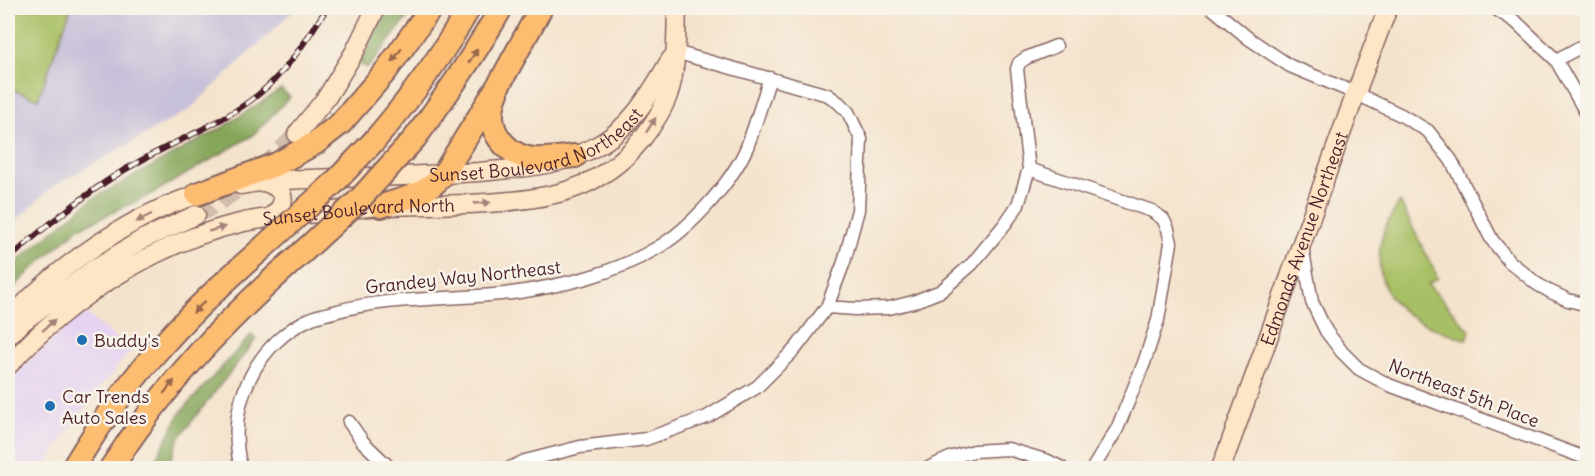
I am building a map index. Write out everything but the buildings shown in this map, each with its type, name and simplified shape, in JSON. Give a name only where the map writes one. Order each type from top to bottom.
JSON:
[{"type":"highway","points":[[197,205],[317,142],[341,123],[386,71],[431,8]]},
{"type":"highway","points":[[74,468],[109,413],[167,340],[215,290],[333,184],[374,141],[429,71],[469,8]]},
{"type":"highway","points":[[111,468],[130,438],[177,376],[238,312],[359,200],[415,138],[476,52],[501,8]]},
{"type":"highway","points":[[381,206],[428,189],[443,175],[501,81],[541,8]]},
{"type":"highway","points":[[501,81],[493,104],[492,117],[494,128],[504,145],[514,153],[534,159],[575,156]]},
{"type":"main road","points":[[297,134],[333,88],[355,51],[376,8]]},
{"type":"main road","name":"Sunset Boulevard Northeast","points":[[316,179],[443,175],[541,166],[575,156],[603,143],[629,121],[652,93],[675,52],[677,8]]},
{"type":"main road","name":"Edmonds Avenue Northeast","points":[[1221,468],[1355,93],[1388,8]]},
{"type":"main road","name":"Sunset Boulevard North","points":[[8,366],[55,320],[111,279],[144,260],[215,230],[268,218],[381,206],[526,201],[549,197],[575,188],[614,166],[634,148],[646,133],[669,91],[675,52]]},
{"type":"main road","name":"Sunset Boulevard North","points":[[8,322],[56,274],[108,237],[145,217],[197,205],[262,181],[316,179]]},
{"type":"main road","points":[[262,181],[277,187],[283,197],[281,208],[268,218]]},
{"type":"main road","points":[[8,336],[25,320],[86,274],[197,205]]},
{"type":"main road","points":[[8,355],[30,324],[48,304]]},
{"type":"street","points":[[1212,8],[1248,39],[1290,66],[1355,93],[1428,131],[1451,160],[1492,240],[1509,261],[1530,279],[1551,292],[1587,305]]},
{"type":"street","points":[[1494,8],[1516,22],[1556,60],[1587,116]]},
{"type":"street","points":[[1556,60],[1587,43]]},
{"type":"street","points":[[827,307],[889,308],[913,302],[941,291],[972,264],[1018,205],[1029,169],[1017,69],[1019,63],[1056,46]]},
{"type":"street","points":[[510,468],[525,461],[580,447],[646,439],[707,417],[757,387],[796,348],[827,307],[844,262],[858,210],[861,139],[848,112],[828,95],[675,52]]},
{"type":"street","name":"Grandey Way Northeast","points":[[241,468],[236,433],[238,409],[245,387],[256,365],[273,344],[292,328],[313,317],[371,303],[517,292],[572,283],[598,276],[659,247],[704,208],[736,167],[746,148],[770,78]]},
{"type":"street","points":[[1029,169],[1152,211],[1163,219],[1171,243],[1158,320],[1144,363],[1117,429],[1092,468]]},
{"type":"street","name":"Northeast 5th Place","points":[[1301,244],[1312,302],[1326,331],[1359,369],[1389,385],[1587,459]]},
{"type":"street","points":[[349,422],[363,442],[390,468]]},
{"type":"street","points":[[928,468],[952,457],[974,451],[1008,449],[1048,461],[1062,468]]},
{"type":"shaded area","points":[[8,8],[296,8],[189,110],[52,187],[8,228]]},
{"type":"shaded area","points":[[83,311],[131,351],[92,397],[44,468],[8,468],[8,385],[18,371]]},
{"type":"green space","points":[[8,8],[71,8],[38,99],[8,88]]},
{"type":"green space","points":[[388,8],[415,8],[368,68],[359,64]]},
{"type":"green space","points":[[281,89],[290,97],[252,136],[150,195],[79,228],[30,271],[8,294],[8,272],[22,257],[92,199],[225,126]]},
{"type":"green space","points":[[1400,202],[1438,278],[1428,284],[1470,331],[1467,340],[1419,321],[1397,305],[1389,294],[1380,271],[1379,258],[1384,231]]},
{"type":"green space","points":[[251,335],[256,339],[179,438],[168,468],[151,468],[181,412]]},
{"type":"tunnel","points":[[196,215],[250,179],[297,134]]},
{"type":"railway","points":[[8,261],[52,222],[113,177],[230,114],[259,94],[288,64],[327,8]]},
{"type":"place","name":"Buddy's","points":[[82,340]]},
{"type":"place","name":"Car Trends Auto Sales","points":[[50,406]]}]
